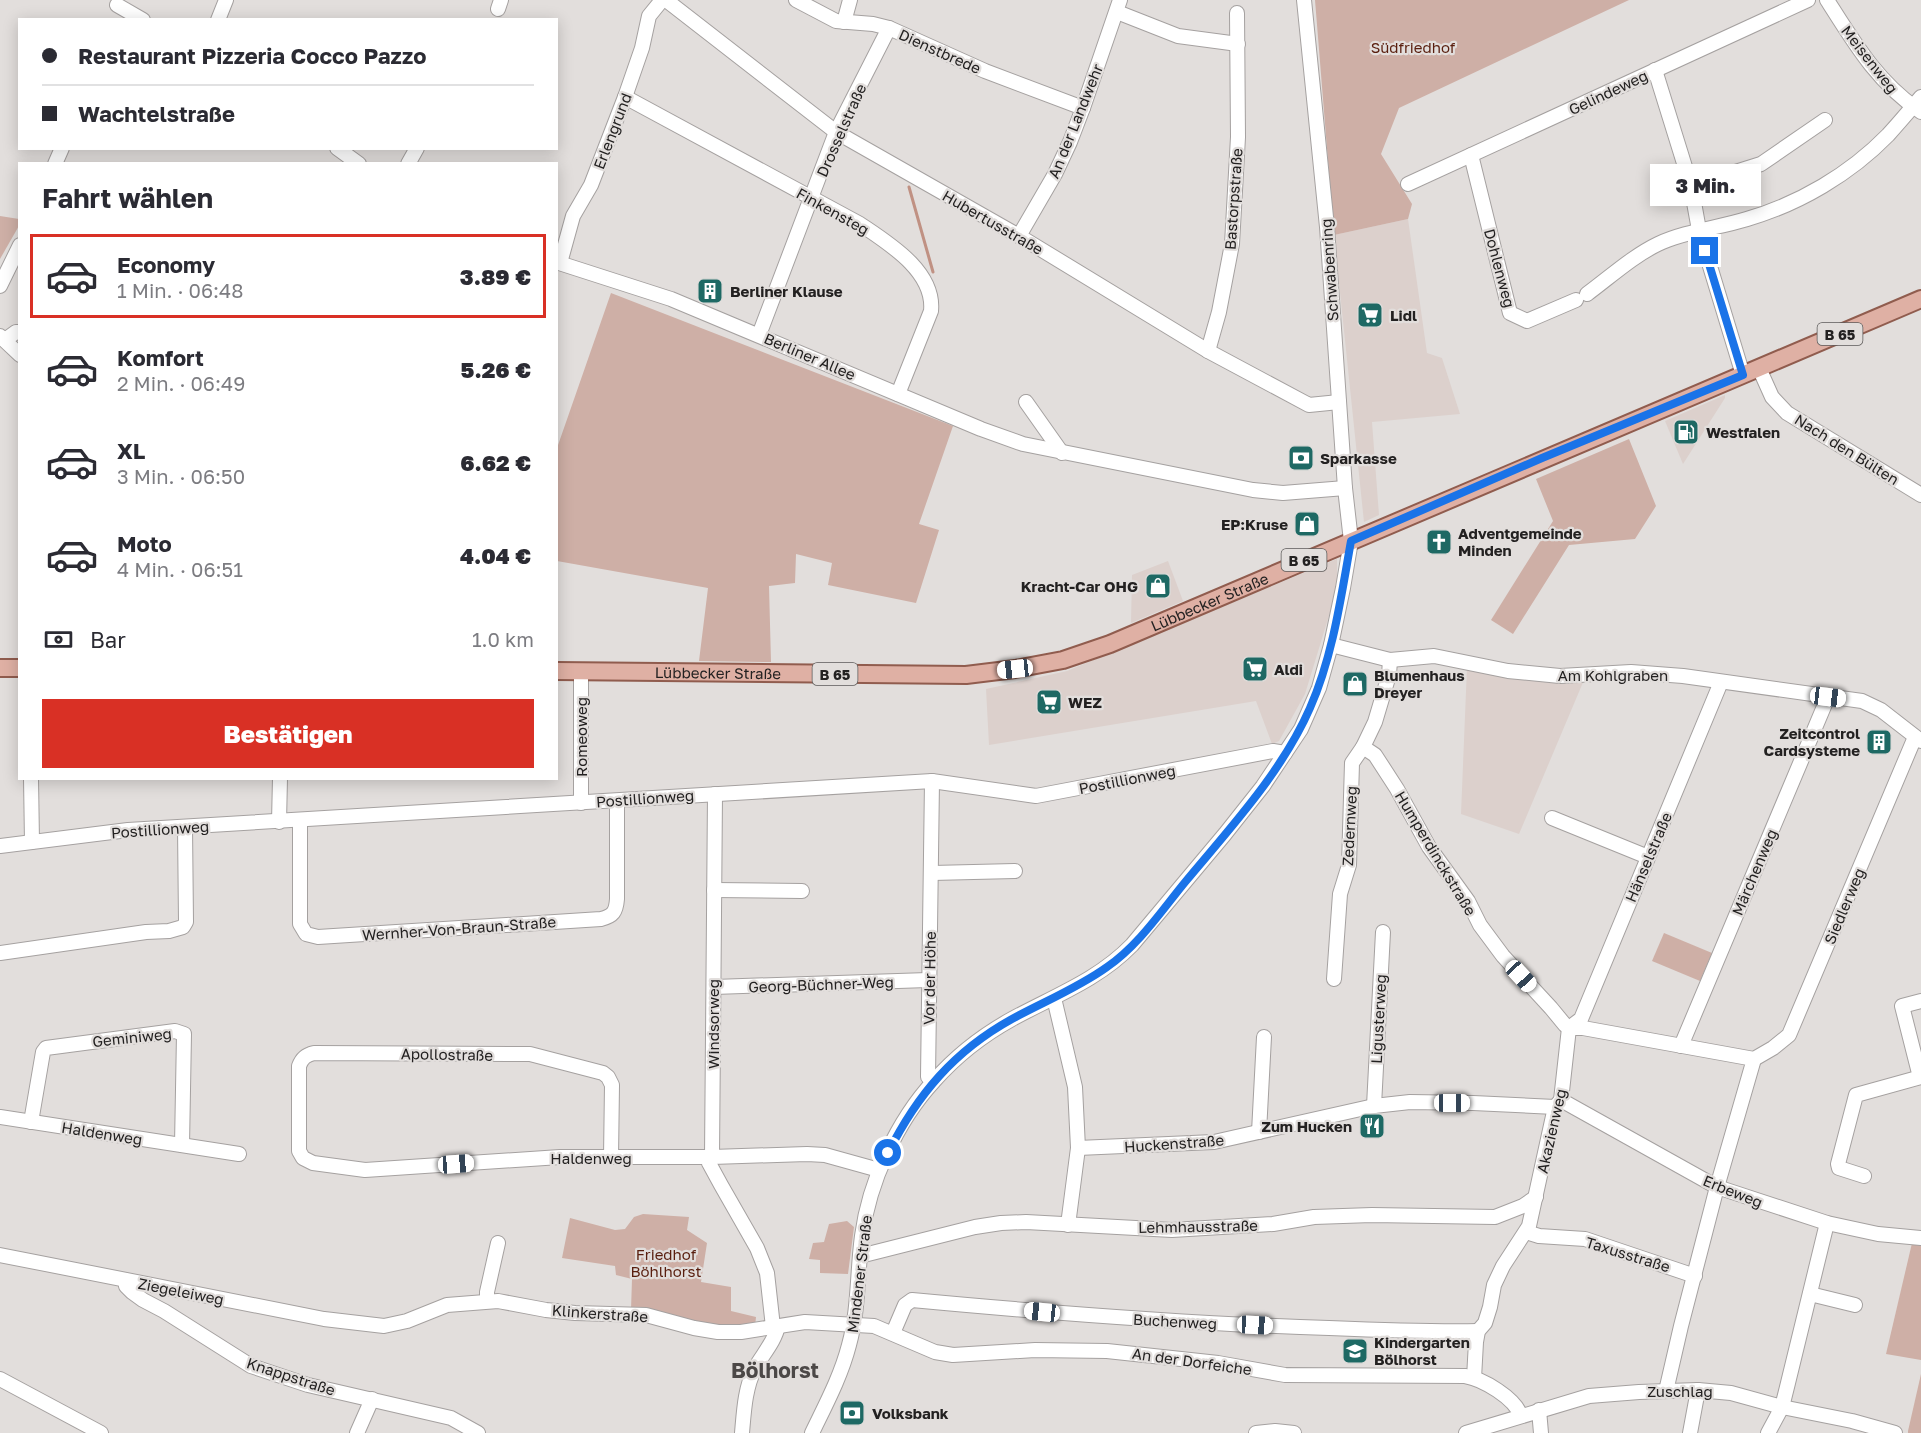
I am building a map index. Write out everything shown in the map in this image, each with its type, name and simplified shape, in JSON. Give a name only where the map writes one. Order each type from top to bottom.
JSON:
[{"type":"main road","name":"Lübbecker Straße","points":[[558,671],[966,675],[1063,660],[1110,644],[1542,458],[1921,299]]},
{"type":"main road","points":[[0,668],[18,668]]},
{"type":"street","points":[[219,18],[226,0]]},
{"type":"street","name":"Erlengrund","points":[[558,262],[573,216],[591,185],[625,97],[642,48],[649,16],[664,0]]},
{"type":"street","name":"Hubertusstraße","points":[[664,0],[836,132],[1019,236],[1208,351],[1309,405],[1339,402]]},
{"type":"street","name":"Dienstbrede","points":[[796,0],[836,21],[873,24],[889,28],[985,71],[1083,108]]},
{"type":"street","points":[[844,22],[850,0]]},
{"type":"street","name":"Schwabenring","points":[[1304,0],[1327,227],[1345,488],[1351,541]]},
{"type":"street","name":"Gelindeweg","points":[[1408,184],[1808,0]]},
{"type":"street","name":"Meisenweg","points":[[1827,0],[1858,49],[1886,84],[1899,96],[1918,105]]},
{"type":"street","points":[[113,18],[118,3],[140,18]]},
{"type":"street","points":[[1118,6],[1178,36],[1238,44]]},
{"type":"street","name":"An der Landwehr","points":[[1019,236],[1054,174],[1083,108],[1118,6]]},
{"type":"street","name":"Bastorpstraße","points":[[1208,351],[1219,312],[1232,244],[1238,137],[1237,13]]},
{"type":"street","name":"Drosselstraße","points":[[759,335],[836,132],[889,28]]},
{"type":"street","name":"Nach den Bülten","points":[[1655,70],[1691,186],[1699,231],[1751,371],[1787,413],[1921,495]]},
{"type":"street","name":"Finkensteg","points":[[625,97],[860,224],[904,257],[924,279],[932,299],[931,311],[898,394]]},
{"type":"street","name":"Dohlenweg","points":[[1471,155],[1510,313],[1527,321],[1581,297],[1659,243],[1747,219],[1801,198],[1869,153],[1918,105]]},
{"type":"street","points":[[1691,186],[1761,164],[1825,120]]},
{"type":"street","points":[[340,150],[356,162]]},
{"type":"street","points":[[0,286],[18,248]]},
{"type":"street","name":"Berliner Allee","points":[[558,262],[671,299],[1023,444],[1253,490],[1283,493],[1345,488]]},
{"type":"street","points":[[18,332],[3,338],[18,353]]},
{"type":"street","points":[[1026,402],[1062,453]]},
{"type":"street","name":"Mindener Straße","points":[[812,1433],[839,1376],[854,1324],[860,1256],[868,1204],[879,1170],[905,1119],[933,1081],[977,1041],[1118,960],[1263,786],[1301,729],[1319,688],[1331,645],[1351,541]]},
{"type":"street","name":"Am Kohlgraben","points":[[1331,645],[1390,660],[1434,656],[1508,671],[1560,676],[1631,672],[1683,676],[1862,701],[1881,710],[1918,739]]},
{"type":"street","points":[[1363,747],[1375,722],[1389,675],[1390,660]]},
{"type":"street","name":"Romeoweg","points":[[581,672],[581,802]]},
{"type":"street","name":"Hänselstraße","points":[[1569,1028],[1581,1019],[1722,682]]},
{"type":"street","name":"Märchenweg","points":[[1681,1046],[1828,697]]},
{"type":"street","name":"Siedlerweg","points":[[1754,1059],[1790,1035],[1918,739]]},
{"type":"street","name":"Zedernweg","points":[[1334,979],[1340,894],[1349,865],[1352,763],[1363,747]]},
{"type":"street","name":"Humperdinckstraße","points":[[1363,747],[1375,755],[1430,847],[1468,901],[1480,925],[1503,956],[1569,1028]]},
{"type":"street","name":"Postillionweg","points":[[0,846],[128,830],[932,781],[1036,796],[1273,751],[1285,753]]},
{"type":"street","points":[[31,780],[32,842]]},
{"type":"street","points":[[279,822],[280,780]]},
{"type":"street","name":"Vor der Höhe","points":[[932,781],[928,1077],[933,1081]]},
{"type":"street","name":"Windsorweg","points":[[715,794],[714,987],[709,1163],[753,1240],[767,1272],[776,1326]]},
{"type":"street","name":"Wernher-Von-Braun-Straße","points":[[300,820],[300,924],[306,934],[318,937],[609,917],[616,909],[617,899],[617,801]]},
{"type":"street","points":[[1552,818],[1648,857]]},
{"type":"street","points":[[0,953],[146,932],[169,931],[183,927],[186,922],[184,827]]},
{"type":"street","points":[[932,873],[1015,871]]},
{"type":"street","points":[[714,890],[802,891]]},
{"type":"street","name":"Ligusterweg","points":[[1374,1106],[1383,932]]},
{"type":"street","name":"Georg-Büchner-Weg","points":[[714,987],[928,980]]},
{"type":"street","points":[[1054,998],[1075,1087],[1078,1148],[1068,1225]]},
{"type":"street","points":[[1864,1176],[1839,1168],[1838,1164],[1856,1095],[1921,1077],[1902,1005],[1921,1001]]},
{"type":"street","points":[[1569,1028],[1583,1028],[1754,1059],[1717,1187],[1666,1391]]},
{"type":"street","name":"Akazienweg","points":[[1474,1378],[1478,1331],[1485,1323],[1494,1286],[1529,1226],[1558,1103],[1569,1028]]},
{"type":"street","name":"Geminiweg","points":[[31,1122],[43,1052],[46,1048],[175,1031],[184,1034],[182,1144]]},
{"type":"street","points":[[1259,1132],[1264,1037]]},
{"type":"street","name":"Apollostraße","points":[[303,1158],[298,1145],[299,1066],[306,1055],[314,1053],[530,1054],[603,1073],[612,1085],[611,1157]]},
{"type":"street","name":"Huckenstraße","points":[[1078,1148],[1214,1142],[1374,1106],[1420,1102],[1558,1103]]},
{"type":"street","name":"Erbeweg","points":[[1558,1103],[1717,1187],[1827,1223],[1878,1234],[1921,1238]]},
{"type":"street","name":"Haldenweg","points":[[0,1118],[239,1154]]},
{"type":"street","name":"Haldenweg","points":[[303,1158],[313,1163],[364,1170],[524,1159],[807,1154],[825,1155],[879,1170]]},
{"type":"street","name":"Lehmhausstraße","points":[[860,1256],[975,1227],[1001,1223],[1026,1222],[1172,1230],[1273,1224],[1314,1217],[1372,1215],[1495,1217],[1523,1206],[1536,1197]]},
{"type":"street","points":[[1768,1433],[1782,1407],[1827,1223]]},
{"type":"street","name":"Taxusstraße","points":[[1526,1232],[1539,1236],[1585,1239],[1695,1276]]},
{"type":"street","points":[[487,1301],[498,1244]]},
{"type":"street","name":"Ziegeleiweg","points":[[0,1255],[363,1325]]},
{"type":"street","name":"Knappstraße","points":[[125,1280],[126,1286],[142,1300],[164,1311],[251,1366],[308,1385],[451,1418],[477,1433]]},
{"type":"street","points":[[1810,1294],[1855,1305]]},
{"type":"street","name":"Buchenweg","points":[[893,1333],[905,1305],[912,1300],[1064,1314],[1278,1326],[1443,1332],[1478,1331]]},
{"type":"street","name":"Klinkerstraße","points":[[363,1325],[396,1324],[447,1305],[487,1301],[575,1313],[646,1315],[718,1332],[741,1332],[805,1322],[854,1324]]},
{"type":"street","name":"An der Dorfeiche","points":[[854,1324],[874,1326],[935,1352],[953,1355],[1035,1350],[1107,1351],[1208,1362],[1285,1375],[1465,1376],[1474,1378],[1511,1401],[1517,1406],[1521,1416]]},
{"type":"street","points":[[742,1433],[748,1385],[776,1333],[776,1326]]},
{"type":"street","points":[[0,1379],[101,1433]]},
{"type":"street","points":[[1690,1433],[1698,1390]]},
{"type":"street","name":"Zuschlag","points":[[1466,1433],[1589,1396],[1698,1390],[1731,1393],[1895,1433]]},
{"type":"street","points":[[357,1433],[372,1399]]},
{"type":"street","points":[[1539,1410],[1541,1433]]},
{"type":"street","points":[[1256,1433],[1275,1431],[1294,1433]]},
{"type":"shaded area","points":[[1408,219],[1427,353],[1442,358],[1460,414],[1372,422],[1379,515],[1364,522],[1334,235]]},
{"type":"shaded area","points":[[1725,395],[1725,398],[1683,464],[1665,421]]},
{"type":"shaded area","points":[[1337,559],[1337,582],[1331,609],[1305,694],[1279,741],[1272,744],[1256,701],[989,745],[986,689],[1067,671]]},
{"type":"shaded area","points":[[1168,561],[1183,601],[1131,623],[1132,575]]},
{"type":"shaded area","points":[[1467,667],[1584,680],[1519,834],[1461,814]]},
{"type":"green space","name":"Südfriedhof","points":[[1315,0],[1629,0],[1399,108],[1381,154],[1412,204],[1408,219],[1334,235]]},
{"type":"green space","points":[[0,216],[18,219],[18,228],[0,259]]},
{"type":"green space","points":[[611,293],[953,426],[919,524],[939,530],[916,603],[828,585],[832,563],[796,554],[795,583],[769,586],[771,662],[699,661],[708,588],[558,561],[558,445]]},
{"type":"green space","points":[[1629,439],[1656,506],[1635,539],[1569,545],[1513,634],[1491,620],[1553,521],[1536,479]]},
{"type":"green space","points":[[1664,933],[1712,953],[1700,981],[1652,961]]},
{"type":"green space","name":"Friedhof Böhlhorst","points":[[643,1214],[689,1217],[687,1230],[707,1243],[701,1282],[731,1287],[731,1311],[756,1317],[755,1327],[713,1327],[631,1310],[632,1279],[616,1275],[615,1266],[562,1258],[570,1218],[615,1230],[625,1229],[634,1217]]},
{"type":"green space","points":[[847,1221],[854,1227],[848,1274],[820,1273],[820,1260],[809,1259],[813,1243],[824,1242],[829,1224]]},
{"type":"green space","points":[[1912,1243],[1921,1244],[1921,1360],[1886,1354]]},
{"type":"green space","points":[[1921,1374],[1921,1433],[1908,1433],[1908,1431]]},
{"type":"waterway","points":[[909,187],[933,272]]},
{"type":"place","name":"Berliner Klause","points":[[710,291]]},
{"type":"place","name":"Lidl","points":[[1370,315]]},
{"type":"place","name":"Westfalen","points":[[1686,432]]},
{"type":"place","name":"Sparkasse","points":[[1301,458]]},
{"type":"place","name":"EP:Kruse","points":[[1307,524]]},
{"type":"place","name":"Adventgemeinde Minden","points":[[1439,542]]},
{"type":"place","name":"Kracht-Car OHG","points":[[1158,586]]},
{"type":"place","name":"Aldi","points":[[1255,669]]},
{"type":"place","name":"Blumenhaus Dreyer","points":[[1355,684]]},
{"type":"place","name":"WEZ","points":[[1049,702]]},
{"type":"place","name":"Zeitcontrol Cardsysteme","points":[[1879,742]]},
{"type":"place","name":"Zum Hucken","points":[[1372,1126]]},
{"type":"place","name":"Kindergarten Bölhorst","points":[[1355,1351]]},
{"type":"place","name":"Volksbank","points":[[852,1413]]},
{"type":"district","name":"Bölhorst","points":[[775,1370]]},
{"type":"route","points":[[888,1153],[905,1119],[933,1081],[977,1041],[1011,1020],[1090,979],[1118,960],[1263,786],[1301,729],[1319,688],[1331,645],[1351,541],[1542,458],[1743,375],[1705,251]]}]
